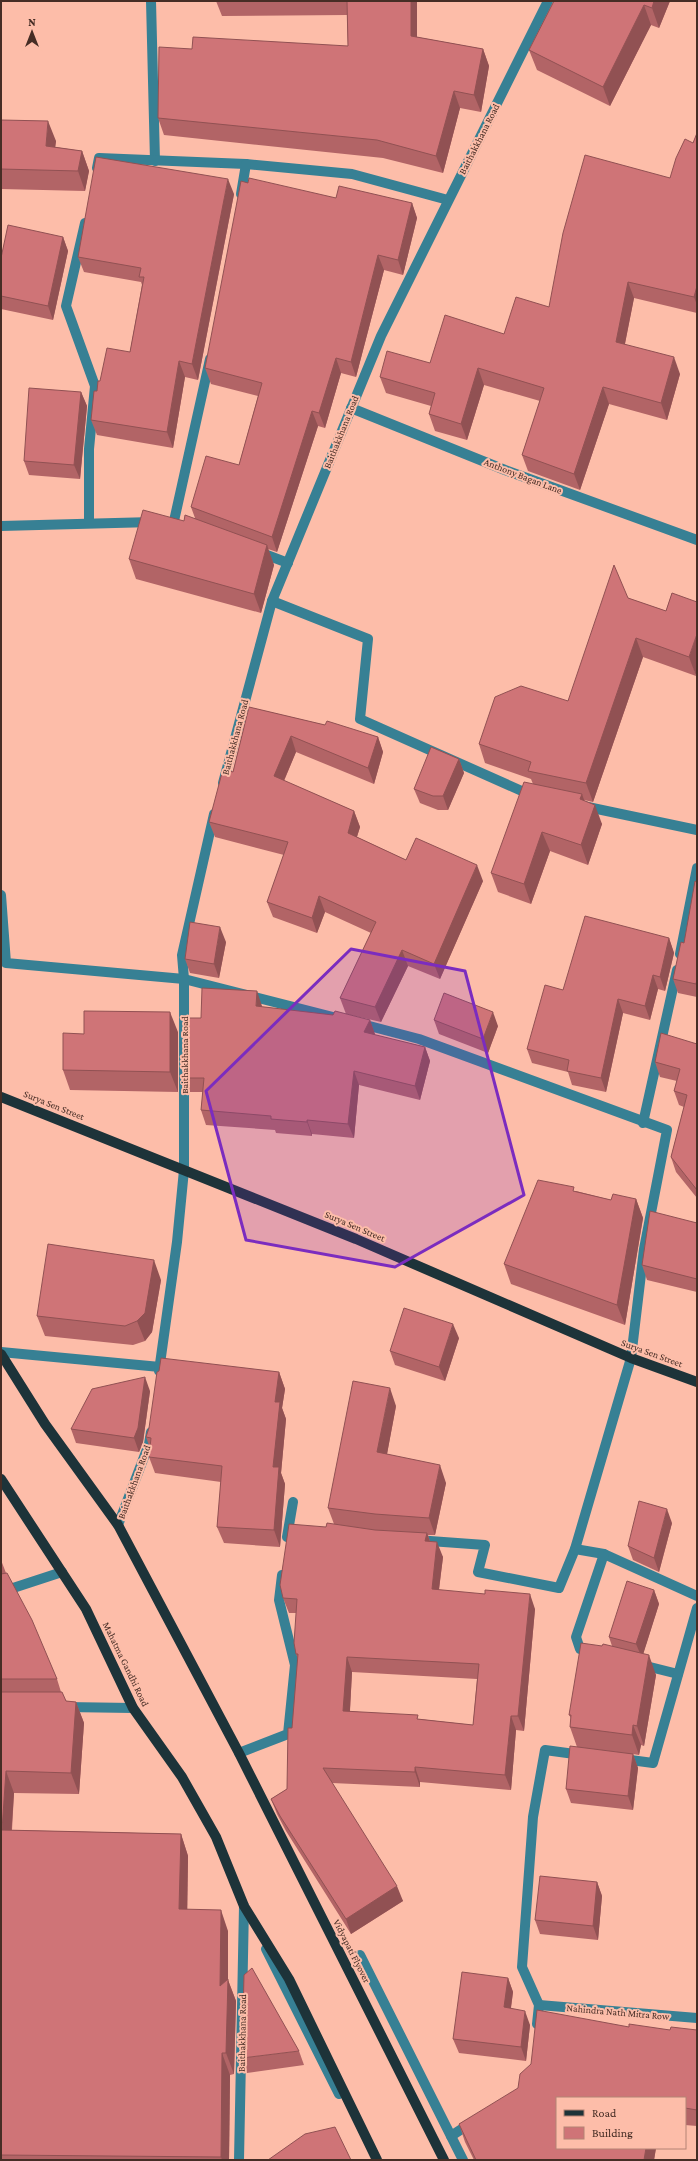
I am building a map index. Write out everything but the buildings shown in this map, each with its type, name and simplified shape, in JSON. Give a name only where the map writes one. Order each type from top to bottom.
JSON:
[{"type":"main road","name":"Surya Sen Street","points":[[1,1097],[356,1239],[631,1358],[697,1382]]},
{"type":"main road","name":"Vidyapati Flyover","points":[[1,1353],[46,1424],[118,1525],[238,1753],[444,2160]]},
{"type":"main road","name":"Mahatma Gandhi Road","points":[[1,1479],[86,1609],[133,1708],[182,1777],[197,1803],[216,1837],[244,1906]]},
{"type":"main road","points":[[244,1906],[289,1979],[377,2160]]},
{"type":"street","points":[[151,1],[155,161]]},
{"type":"street","name":"Baithakkhana Road","points":[[220,792],[272,601],[380,336],[548,1]]},
{"type":"street","points":[[94,182],[99,158],[246,164],[352,174],[448,200]]},
{"type":"street","points":[[239,203],[246,164]]},
{"type":"street","points":[[87,212],[66,306],[95,386],[89,449],[89,523]]},
{"type":"street","points":[[1,526],[178,522],[212,350]]},
{"type":"street","name":"Anthony Bagan Lane","points":[[351,408],[505,470],[697,540]]},
{"type":"street","points":[[252,550],[288,563]]},
{"type":"street","points":[[272,601],[368,639],[360,719],[528,795],[544,798]]},
{"type":"street","points":[[574,804],[697,830]]},
{"type":"street","name":"Baithakkhana Road","points":[[158,1382],[177,1242],[184,1170],[184,979],[182,955],[216,807]]},
{"type":"street","points":[[643,1122],[691,904],[697,868]]},
{"type":"street","points":[[1,895],[6,963],[184,979],[419,1038],[668,1130],[644,1249],[631,1358],[575,1549],[559,1588],[478,1572],[486,1545],[403,1539]]},
{"type":"street","points":[[1,1353],[160,1367]]},
{"type":"street","name":"Baithakkhana Road","points":[[118,1525],[149,1444],[152,1421]]},
{"type":"street","points":[[286,1548],[293,1526],[293,1502]]},
{"type":"street","points":[[575,1549],[604,1554],[697,1596]]},
{"type":"street","points":[[604,1554],[576,1637],[580,1649],[606,1656]]},
{"type":"street","points":[[238,1753],[288,1734],[295,1665],[279,1600],[284,1563]]},
{"type":"street","points":[[1,1592],[62,1572]]},
{"type":"street","points":[[614,1758],[653,1763],[697,1608]]},
{"type":"street","points":[[635,1663],[678,1674]]},
{"type":"street","points":[[55,1707],[133,1708]]},
{"type":"street","points":[[536,2035],[539,2005],[522,1967],[533,1817],[545,1750],[591,1756]]},
{"type":"street","points":[[244,1906],[373,2160]]},
{"type":"street","name":"Baithakkhana Road","points":[[239,2160],[244,1906]]},
{"type":"street","points":[[360,1955],[463,2160]]},
{"type":"street","name":"Nahindra Nath Mitra Row","points":[[539,2005],[697,2018]]},
{"type":"street","points":[[451,2136],[482,2115]]},
{"type":"highlighted area","points":[[351,949],[465,971],[524,1195],[395,1267],[246,1240],[206,1091]]}]
